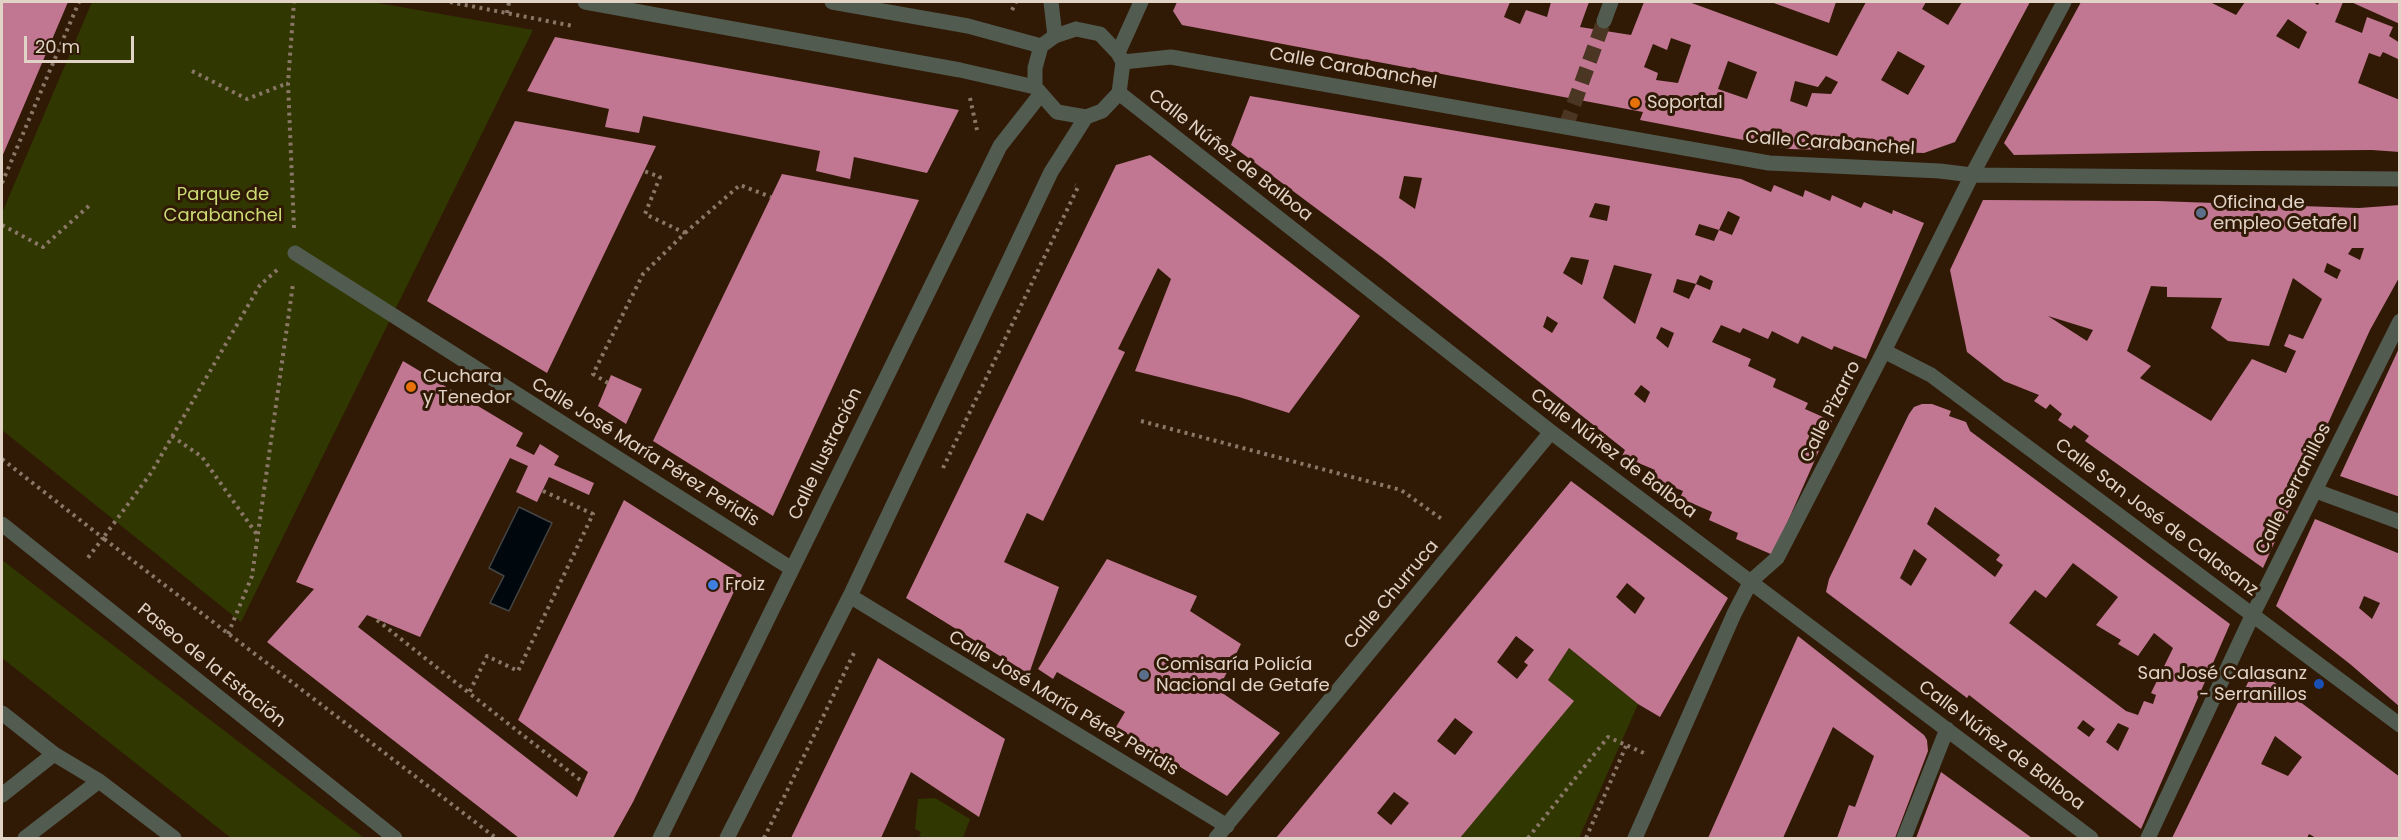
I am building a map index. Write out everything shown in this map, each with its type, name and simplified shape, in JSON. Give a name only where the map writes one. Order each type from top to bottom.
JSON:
[{"type":"street","points":[[585,2],[960,70],[1038,91],[1057,112],[1086,117],[1102,111],[1119,93],[1120,58],[1142,2]]},
{"type":"street","points":[[832,2],[968,26],[1041,46]]},
{"type":"street","points":[[1051,2],[1055,36]]},
{"type":"street","points":[[1604,21],[1611,2]]},
{"type":"street","name":"Calle Pizarro","points":[[1635,838],[1734,614],[1751,581],[1777,558],[1972,175],[2064,2]]},
{"type":"street","points":[[1038,91],[1035,68],[1041,46],[1055,36],[1076,29],[1100,34],[1120,58]]},
{"type":"street","name":"Calle Carabanchel","points":[[1120,58],[1171,57],[1769,163],[1940,171],[1972,175],[2400,179]]},
{"type":"street","name":"Calle Ilustración","points":[[660,838],[1000,146],[1038,91]]},
{"type":"street","name":"Calle Núñez de Balboa","points":[[1119,93],[1551,432],[2091,838]]},
{"type":"street","points":[[727,838],[850,596],[1051,172],[1086,117]]},
{"type":"street","name":"Calle José María Pérez Peridis","points":[[295,253],[792,569]]},
{"type":"street","name":"Calle Serranillos","points":[[2148,838],[2253,614],[2400,321]]},
{"type":"street","name":"Calle San José de Calasanz","points":[[1884,351],[1931,375],[2400,726]]},
{"type":"street","name":"Calle Churruca","points":[[1216,838],[1551,432]]},
{"type":"street","points":[[2316,491],[2400,522]]},
{"type":"street","name":"Paseo de la Estación","points":[[2,524],[395,838]]},
{"type":"street","name":"Calle José María Pérez Peridis","points":[[850,596],[1227,826]]},
{"type":"street","points":[[2,713],[54,754],[99,781],[174,838]]},
{"type":"street","points":[[1904,838],[1947,729]]},
{"type":"street","points":[[2,795],[54,754]]},
{"type":"street","points":[[25,838],[99,781]]},
{"type":"path","points":[[2,183],[79,2]]},
{"type":"path","points":[[228,633],[252,576],[294,282],[295,253],[288,83],[294,2]]},
{"type":"path","points":[[507,13],[509,2]]},
{"type":"path","points":[[192,71],[247,99],[288,83]]},
{"type":"path","points":[[977,130],[1000,146]]},
{"type":"path","points":[[644,171],[660,177],[645,214],[685,233]]},
{"type":"path","points":[[942,471],[1078,187],[1051,172]]},
{"type":"path","points":[[608,383],[593,374],[643,274],[685,233],[740,185],[771,197]]},
{"type":"path","points":[[2,225],[43,247],[90,205]]},
{"type":"path","points":[[71,580],[151,473],[260,285],[295,253]]},
{"type":"path","points":[[1141,421],[1401,490],[1466,537]]},
{"type":"path","points":[[172,436],[202,457],[258,536]]},
{"type":"path","points":[[2,459],[496,838]]},
{"type":"path","points":[[469,693],[487,656],[518,671],[593,514],[543,491]]},
{"type":"path","points":[[764,838],[874,612]]},
{"type":"path","points":[[377,620],[584,783]]},
{"type":"path","points":[[823,647],[850,660]]},
{"type":"path","points":[[1528,838],[1608,737],[1648,755],[1654,745]]},
{"type":"path","points":[[1586,838],[1626,745]]},
{"type":"green space","name":"Parque de Carabanchel","points":[[92,2],[372,2],[533,30],[241,622],[2,430],[2,213]]},
{"type":"green space","points":[[2,560],[364,838],[231,838],[2,658]]},
{"type":"green space","points":[[1569,648],[1638,704],[1579,838],[1460,838],[1573,701],[1548,680]]},
{"type":"green space","points":[[935,798],[970,819],[963,838],[919,836],[921,832],[915,829],[918,799]]},
{"type":"shaded area","points":[[519,507],[552,523],[509,611],[490,603],[504,576],[489,568]]},
{"type":"building","points":[[2,2],[68,2],[2,157]]},
{"type":"building","points":[[1177,2],[1510,2],[1504,17],[1520,24],[1526,10],[1547,17],[1551,2],[1589,2],[1580,27],[1631,35],[1644,2],[1689,2],[1837,56],[1866,2],[1926,2],[1922,9],[1948,25],[1962,2],[2030,2],[1955,142],[1924,153],[1790,149],[1640,120],[1643,112],[1182,25],[1173,11]],"holes":[[[1671,38],[1691,45],[1678,83],[1656,80],[1658,73],[1644,67],[1653,44],[1667,50]],[[1898,51],[1925,66],[1908,95],[1881,80]],[[1728,61],[1757,72],[1747,99],[1718,89]],[[1826,76],[1838,82],[1831,94],[1812,93],[1807,107],[1790,101],[1795,81],[1818,87]]]},
{"type":"building","points":[[1771,2],[1836,2],[1829,23]]},
{"type":"building","points":[[2081,2],[2210,2],[2236,15],[2245,2],[2313,2],[2318,5],[2319,2],[2343,2],[2335,22],[2362,33],[2367,17],[2393,27],[2389,36],[2400,43],[2400,60],[2383,52],[2380,57],[2369,53],[2358,83],[2400,100],[2400,152],[2372,150],[2014,155],[2004,143]],"holes":[[[2288,19],[2307,32],[2299,49],[2276,36]]]},
{"type":"building","points":[[2351,2],[2400,2],[2400,24]]},
{"type":"building","points":[[555,37],[959,110],[927,173],[854,157],[850,179],[816,171],[820,151],[643,116],[639,133],[605,127],[609,109],[527,91]]},
{"type":"building","points":[[1250,96],[1741,179],[1771,192],[1774,185],[1803,197],[1805,190],[1830,201],[1832,195],[1861,208],[1864,202],[1892,214],[1893,210],[1924,223],[1866,359],[1834,346],[1832,350],[1802,336],[1798,344],[1772,331],[1768,339],[1743,328],[1740,333],[1721,325],[1712,342],[1751,359],[1748,366],[1776,379],[1773,387],[1808,403],[1805,409],[1832,421],[1773,555],[1736,539],[1738,533],[1709,520],[1712,512],[1680,498],[1683,491],[1652,478],[1655,470],[1622,456],[1625,450],[1383,258],[1231,145]],"holes":[[[1404,176],[1422,178],[1415,209],[1399,198]],[[1595,203],[1610,206],[1607,221],[1589,217]],[[1728,211],[1740,217],[1732,235],[1719,230]],[[1699,224],[1719,230],[1714,241],[1695,235]],[[1571,257],[1589,260],[1582,285],[1563,273]],[[1614,265],[1652,274],[1635,324],[1603,298]],[[1700,275],[1713,281],[1710,290],[1696,284]],[[1677,279],[1696,284],[1689,299],[1673,292]],[[1547,316],[1558,323],[1552,333],[1543,327]],[[1661,327],[1674,333],[1668,348],[1656,338]],[[1641,385],[1650,392],[1645,403],[1634,394]]]},
{"type":"building","points":[[515,121],[656,146],[547,373],[427,301]]},
{"type":"building","points":[[1150,155],[1360,316],[1289,413],[1239,397],[1135,371],[1171,279],[1158,268],[1118,349],[1125,352],[1043,521],[1027,513],[1004,562],[1059,587],[1029,674],[906,598],[1116,165]]},
{"type":"building","points":[[782,174],[919,200],[773,516],[653,441]]},
{"type":"building","points":[[1983,200],[2157,201],[2359,208],[2400,205],[2400,276],[2370,330],[2263,568],[2085,441],[2089,436],[2074,425],[2071,429],[2058,420],[2062,414],[2050,404],[2046,409],[2034,401],[2039,395],[2004,381],[1967,352],[1950,270]],"holes":[[[2352,248],[2364,248],[2360,260],[2348,254]],[[2327,263],[2341,270],[2337,279],[2324,272]],[[2293,278],[2322,299],[2303,339],[2289,334],[2284,346],[2296,351],[2286,373],[2252,359],[2211,421],[2140,378],[2151,366],[2127,351],[2151,286],[2167,287],[2167,297],[2222,298],[2211,328],[2228,341],[2269,346]],[[2048,316],[2093,330],[2087,341]]]},
{"type":"building","points":[[2400,346],[2400,497],[2340,476]]},
{"type":"building","points":[[403,361],[523,433],[516,446],[534,455],[540,444],[559,456],[554,465],[594,483],[589,495],[549,477],[537,502],[516,492],[528,466],[510,458],[420,637],[367,615],[358,627],[577,797],[588,772],[518,720],[624,500],[742,575],[633,802],[613,838],[519,838],[267,642],[314,589],[296,582]]},
{"type":"building","points":[[611,375],[642,389],[626,424],[598,406]]},
{"type":"building","points":[[1932,404],[1951,411],[1949,416],[1966,422],[1970,431],[2230,624],[2141,829],[1969,695],[1967,698],[1826,592],[1829,579],[1914,407]],"holes":[[[1935,507],[2000,555],[1996,560],[2003,565],[1995,577],[1927,524]],[[1914,549],[1927,559],[1911,586],[1900,578]],[[2073,563],[2118,597],[2096,625],[2121,640],[2118,644],[2138,656],[2154,633],[2173,648],[2151,693],[2156,695],[2153,704],[2144,701],[2138,715],[2126,711],[2009,623],[2035,590],[2046,598]],[[2083,720],[2095,729],[2089,737],[2077,728]],[[2118,723],[2129,728],[2118,751],[2106,742]]]},
{"type":"building","points":[[1571,481],[1728,598],[1660,717],[1638,704],[1569,648],[1548,680],[1574,701],[1460,838],[1276,838]],"holes":[[[1627,583],[1645,598],[1635,614],[1616,597]],[[1516,636],[1534,650],[1524,662],[1528,665],[1517,679],[1497,662]],[[1455,718],[1473,732],[1455,755],[1437,741]],[[1394,792],[1409,803],[1391,825],[1377,813]]]},
{"type":"building","points":[[2315,519],[2400,554],[2400,707],[2350,664],[2276,606]],"holes":[[[2364,596],[2380,603],[2372,619],[2359,608]]]},
{"type":"building","name":"Comisaría Policía Nacional de Getafe","points":[[1107,559],[1197,596],[1190,611],[1241,644],[1218,690],[1280,733],[1227,796],[1116,727],[1125,712],[1057,672],[1053,679],[1038,669]]},
{"type":"building","points":[[1798,636],[1924,735],[1927,740],[1928,751],[1895,838],[1837,838],[1849,805],[1855,807],[1874,756],[1833,727],[1783,838],[1708,838]]},
{"type":"building","points":[[878,658],[1005,739],[979,817],[911,772],[881,838],[791,838]]},
{"type":"building","points":[[2255,668],[2400,777],[2400,838],[2316,838],[2309,834],[2307,838],[2172,838]],"holes":[[[2275,736],[2302,757],[2288,776],[2261,764]]]},
{"type":"building","points":[[1941,772],[2032,838],[1916,838]]},
{"type":"tunnel","points":[[1566,126],[1604,21]]},
{"type":"place","name":"Soportal","points":[[1635,103]]},
{"type":"place","name":"Oficina de empleo Getafe I","points":[[2201,213]]},
{"type":"place","name":"Cuchara y Tenedor","points":[[411,387]]},
{"type":"place","name":"Froiz","points":[[713,585]]},
{"type":"place","name":"Comisaría Policía Nacional de Getafe","points":[[1144,675]]},
{"type":"place","name":"San José Calasanz - Serranillos","points":[[2319,684]]}]
